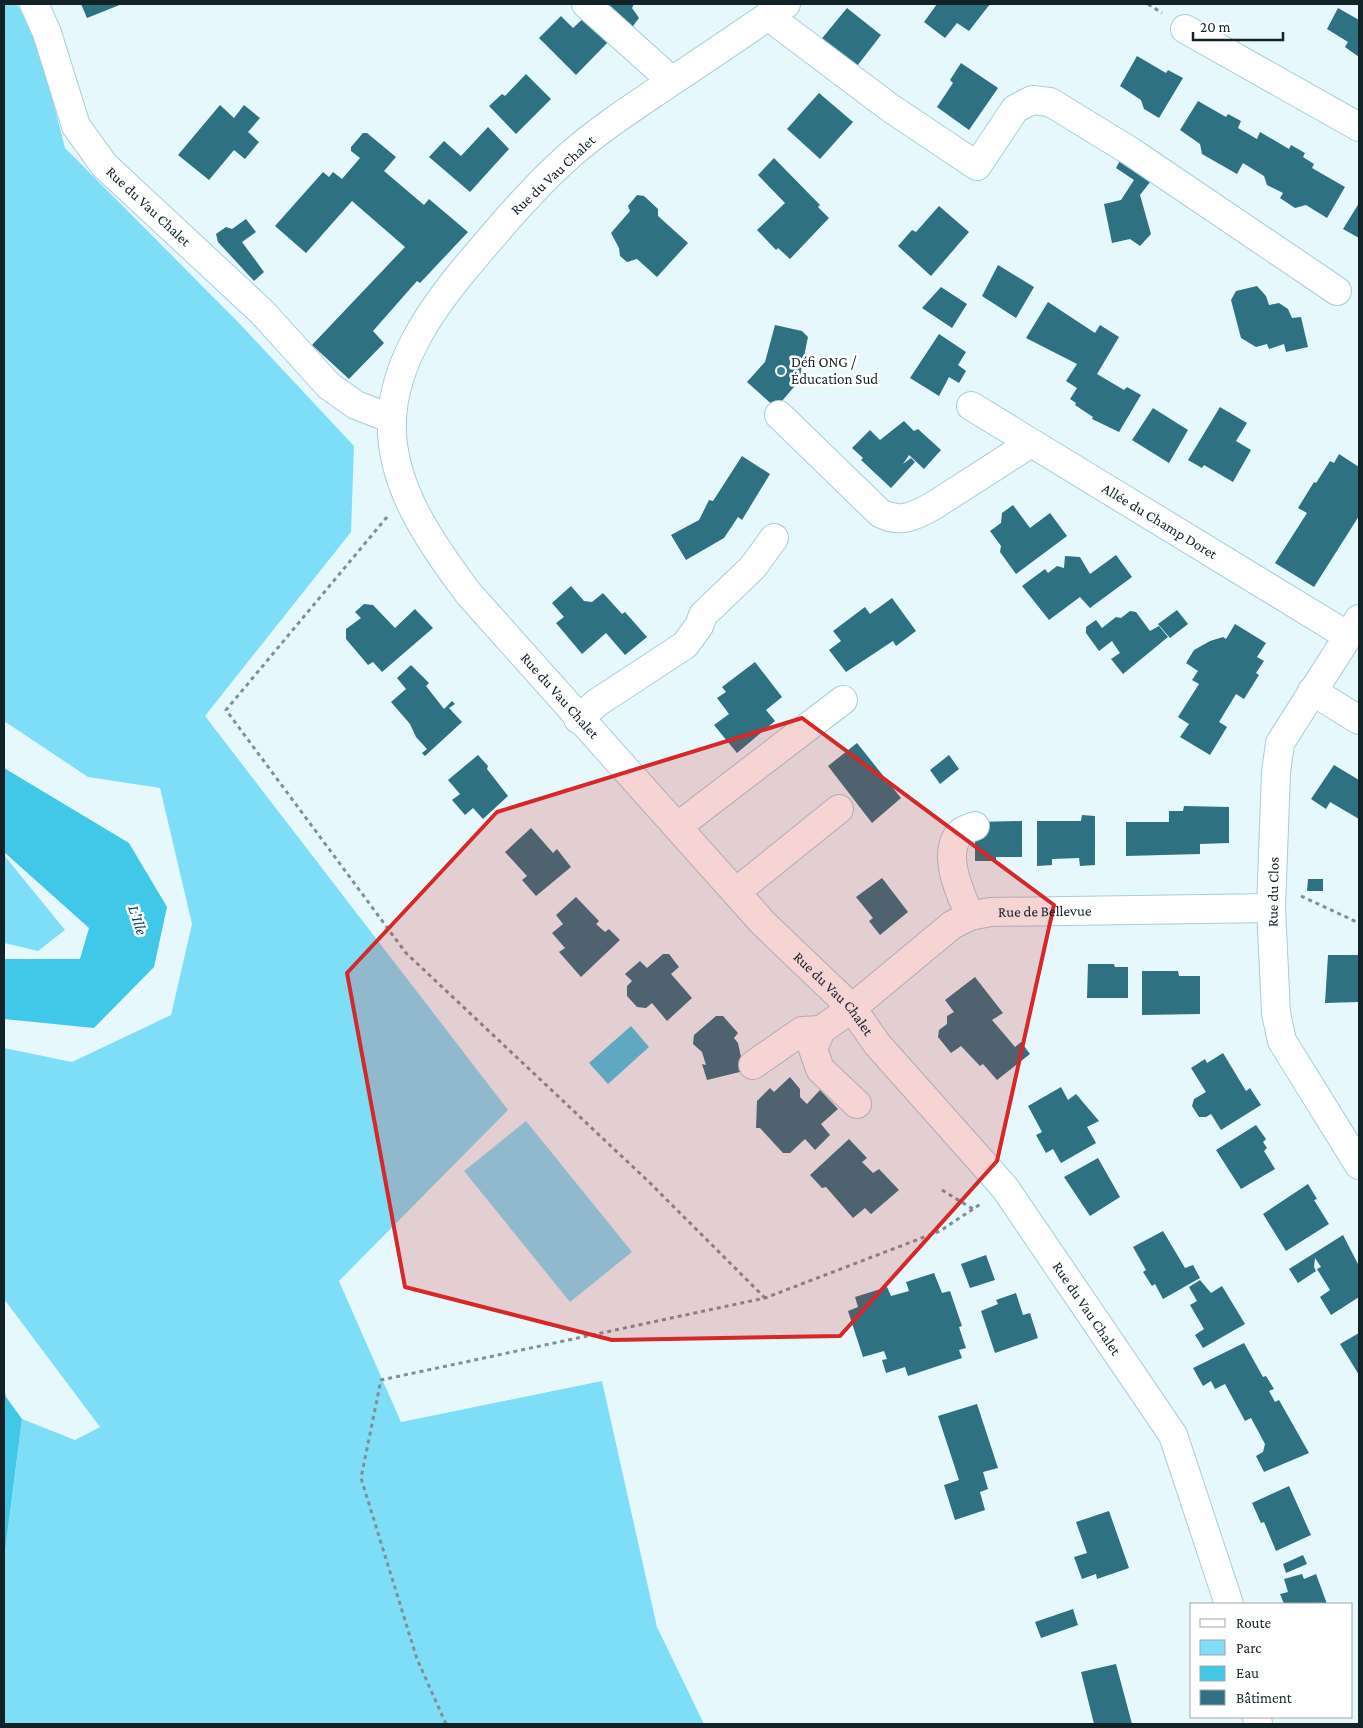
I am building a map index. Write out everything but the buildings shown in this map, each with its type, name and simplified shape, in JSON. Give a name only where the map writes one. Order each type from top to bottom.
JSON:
[{"type":"street","name":"Rue du Vau Chalet","points":[[34,4],[47,33],[76,126],[104,165],[262,312],[329,386],[356,405],[392,419]]},
{"type":"street","points":[[586,4],[672,81]]},
{"type":"street","name":"Rue du Vau Chalet","points":[[1228,1603],[1173,1435],[1005,1188],[878,1044],[852,1008],[763,923],[578,719],[468,594],[444,561],[406,494],[395,459],[392,419],[398,380],[407,357],[424,326],[452,284],[521,202],[550,173],[598,132],[777,10],[890,107],[977,166],[1015,109],[1032,100],[1050,102],[1130,151],[1337,290]]},
{"type":"street","points":[[1185,29],[1359,127]]},
{"type":"street","name":"Allée du Champ Doret","points":[[971,406],[1031,444],[1354,628]]},
{"type":"street","points":[[779,415],[880,513],[899,519],[918,514],[933,506],[969,485],[1031,444]]},
{"type":"street","points":[[578,719],[598,702],[685,645],[699,626],[703,615],[753,567],[774,538]]},
{"type":"street","name":"Rue du Clos","points":[[1354,628],[1280,742],[1276,772],[1272,908],[1276,1013],[1282,1042],[1359,1165]]},
{"type":"street","points":[[1312,691],[1359,720]]},
{"type":"street","points":[[677,827],[843,700]]},
{"type":"street","points":[[736,892],[839,809]]},
{"type":"street","points":[[970,916],[954,882],[954,844],[962,831],[975,826]]},
{"type":"street","name":"Rue de Bellevue","points":[[821,1030],[852,1008],[952,925],[970,916],[990,912],[1272,908]]},
{"type":"street","points":[[753,1065],[802,1031],[821,1030],[813,1049],[820,1068],[857,1104]]},
{"type":"path","points":[[406,494],[226,710],[244,737],[406,953],[648,1181],[766,1298]]},
{"type":"path","points":[[1272,908],[1298,895],[1359,922]]},
{"type":"path","points":[[446,1724],[417,1660],[361,1478],[381,1380],[766,1298],[940,1231],[1005,1188]]},
{"type":"path","points":[[942,1190],[973,1209]]},
{"type":"highlighted area","points":[[802,718],[1054,905],[997,1161],[840,1336],[612,1340],[405,1287],[347,973],[497,812]]},
{"type":"green space","points":[[4,4],[17,4],[35,32],[65,148],[239,323],[354,446],[351,532],[205,716],[508,1110],[339,1281],[401,1422],[602,1381],[657,1627],[704,1724],[4,1724],[4,1559],[22,1419],[75,1440],[100,1427],[4,1299],[4,1048],[72,1062],[171,1015],[192,924],[160,788],[88,777],[4,721]]},
{"type":"green space","points":[[4,855],[65,930],[38,951],[4,943]]},
{"type":"green space","points":[[526,1121],[632,1252],[570,1302],[464,1171]]},
{"type":"water","name":"L'Ille","points":[[4,768],[129,843],[167,907],[154,967],[94,1028],[4,1019],[4,959],[80,959],[89,928],[4,852]]},
{"type":"water","points":[[631,1026],[649,1047],[608,1084],[589,1063]]},
{"type":"water","points":[[4,1388],[6,1397],[22,1419],[4,1559]]},
{"type":"place","name":"Défi ONG / Éducation Sud","points":[[781,371]]}]
